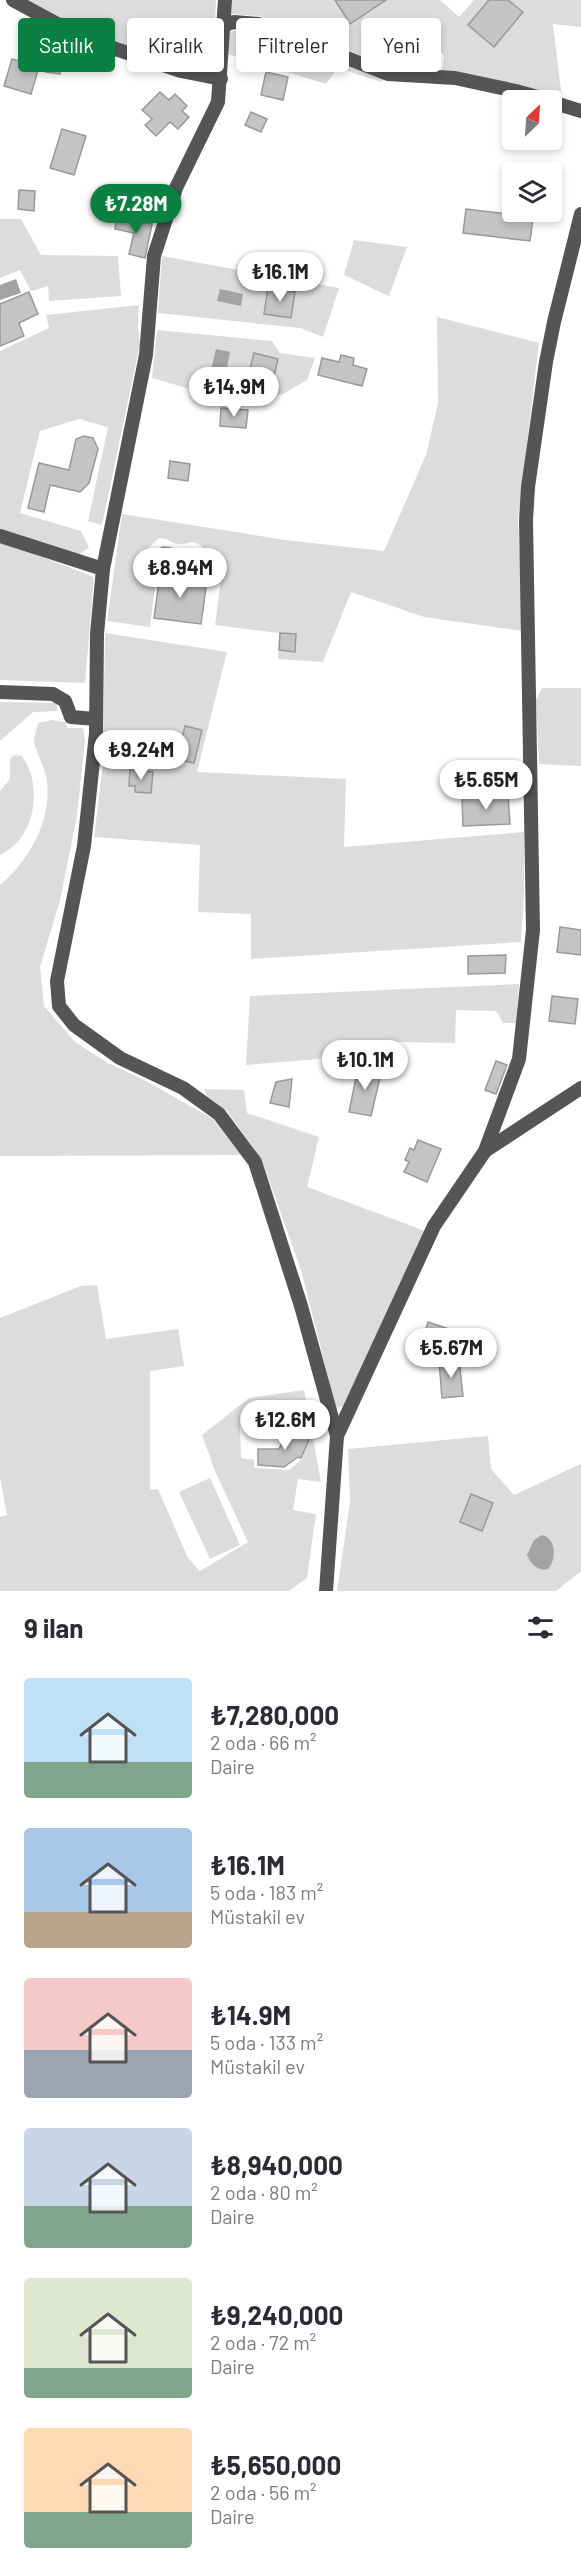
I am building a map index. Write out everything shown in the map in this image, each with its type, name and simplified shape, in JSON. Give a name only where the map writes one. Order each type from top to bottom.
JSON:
[{"type":"street","points":[[13,0],[83,38],[182,71],[221,79]]},
{"type":"street","points":[[225,0],[224,25],[234,22],[259,24],[388,74],[455,78],[511,90]]},
{"type":"street","points":[[221,72],[218,102],[176,188],[154,256],[146,355],[103,569],[97,634],[96,719],[84,846],[57,981],[59,1006],[74,1025],[120,1058],[183,1089],[219,1114],[255,1162],[301,1306],[337,1436],[326,1591]]},
{"type":"street","points":[[562,105],[581,111]]},
{"type":"street","points":[[337,1436],[434,1226],[485,1151],[519,1059],[533,930],[526,520],[528,487],[546,362],[581,214]]},
{"type":"street","points":[[0,536],[103,569]]},
{"type":"street","points":[[0,692],[53,694],[66,701],[71,717],[96,719]]},
{"type":"street","points":[[485,1151],[581,1088]]},
{"type":"shaded area","points":[[21,0],[216,0],[215,18],[127,18],[127,46],[115,42],[115,18],[58,18]]},
{"type":"shaded area","points":[[230,0],[440,0],[459,17],[474,0],[581,0],[581,27],[553,24],[561,90],[533,90],[442,72],[444,55],[441,53],[441,18],[361,18],[361,55],[349,51],[349,18],[265,18],[230,14]]},
{"type":"shaded area","points":[[236,30],[236,56],[228,54],[230,32]]},
{"type":"shaded area","points":[[349,63],[361,69],[361,72],[369,72],[383,78],[382,82],[349,72]]},
{"type":"shaded area","points":[[287,72],[335,72],[326,84]]},
{"type":"shaded area","points":[[0,219],[21,219],[41,255],[118,256],[121,296],[49,301],[48,286],[31,291],[20,270],[0,278]]},
{"type":"shaded area","points":[[354,240],[407,247],[389,296],[344,275]]},
{"type":"shaded area","points":[[162,256],[339,288],[323,337],[300,328],[158,313]]},
{"type":"shaded area","points":[[16,279],[21,293],[0,300],[0,285]]},
{"type":"shaded area","points":[[220,289],[243,294],[241,306],[217,301]]},
{"type":"shaded area","points":[[139,305],[140,344],[102,525],[88,521],[108,427],[79,419],[40,431],[20,513],[81,531],[89,548],[77,555],[0,532],[0,351],[49,328],[46,315]]},
{"type":"shaded area","points":[[437,317],[539,343],[518,519],[523,631],[424,617],[351,592],[323,662],[278,659],[279,633],[215,625],[221,579],[197,576],[205,566],[207,552],[198,544],[191,542],[177,544],[159,538],[147,549],[147,569],[157,571],[150,627],[107,621],[122,514],[285,540],[384,551],[426,455],[438,403]]},
{"type":"shaded area","points":[[157,330],[272,341],[280,353],[315,358],[307,380],[281,395],[240,390],[225,399],[152,378]]},
{"type":"shaded area","points":[[216,349],[230,352],[225,378],[210,374]]},
{"type":"shaded area","points":[[0,541],[94,577],[85,683],[0,680]]},
{"type":"shaded area","points":[[163,546],[171,547],[176,551],[190,548],[198,556],[197,563],[189,569],[176,564],[161,566],[156,563],[154,557]]},
{"type":"shaded area","points":[[105,633],[227,652],[197,772],[346,779],[344,847],[524,832],[521,942],[251,959],[251,914],[198,912],[200,845],[94,837],[103,763]]},
{"type":"shaded area","points":[[542,688],[581,688],[581,766],[539,764],[536,700]]},
{"type":"shaded area","points":[[0,702],[57,703],[57,711],[33,712],[0,741]]},
{"type":"shaded area","points":[[52,720],[66,722],[67,728],[83,728],[85,740],[77,816],[60,900],[40,967],[44,1006],[75,1042],[108,1063],[148,1082],[213,1119],[241,1155],[0,1156],[0,885],[11,875],[30,850],[43,822],[48,792],[44,768],[34,739],[38,723]]},
{"type":"shaded area","points":[[14,755],[22,756],[29,768],[34,796],[32,811],[21,837],[0,855],[0,791],[10,779],[10,759]]},
{"type":"shaded area","points":[[519,984],[516,1023],[503,1023],[496,1011],[456,1010],[455,1043],[346,1041],[319,1059],[246,1065],[250,996]]},
{"type":"shaded area","points":[[204,1089],[244,1090],[247,1113],[319,1137],[307,1187],[425,1231],[343,1407],[336,1408],[301,1270],[262,1160],[227,1111],[207,1096]]},
{"type":"shaded area","points":[[97,1285],[106,1339],[178,1329],[184,1366],[150,1371],[150,1490],[158,1489],[188,1558],[200,1571],[248,1542],[215,1471],[202,1435],[249,1398],[304,1390],[321,1482],[298,1479],[293,1510],[316,1514],[307,1578],[289,1591],[0,1591],[0,1517],[7,1515],[0,1477],[0,1318],[81,1286]],"holes":[[[273,1405],[305,1423],[300,1432],[311,1438],[302,1459],[289,1470],[254,1468],[254,1460],[241,1458],[240,1421]]]},
{"type":"shaded area","points":[[272,1412],[281,1416],[271,1435],[250,1436],[250,1424]]},
{"type":"shaded area","points":[[488,1436],[491,1469],[514,1495],[581,1464],[581,1571],[556,1591],[337,1591],[350,1502],[348,1449]]},
{"type":"shaded area","points":[[210,1478],[240,1545],[210,1559],[179,1492]]},
{"type":"shaded area","points":[[542,1535],[550,1540],[554,1549],[551,1565],[544,1570],[535,1566],[527,1555],[534,1540]]},
{"type":"building","points":[[335,0],[386,0],[350,24],[349,18],[346,18]]},
{"type":"building","points":[[489,0],[508,0],[523,12],[494,47],[468,25]]},
{"type":"building","points":[[12,59],[18,61],[18,72],[38,72],[31,94],[4,86]]},
{"type":"building","points":[[266,72],[288,77],[283,100],[261,95]]},
{"type":"building","points":[[160,92],[169,100],[175,94],[187,106],[182,111],[189,117],[178,129],[170,122],[156,136],[145,125],[152,119],[142,110]]},
{"type":"building","points":[[251,112],[267,119],[261,132],[245,125]]},
{"type":"building","points":[[62,129],[86,136],[74,175],[50,168]]},
{"type":"building","points":[[19,190],[35,191],[34,211],[18,209]]},
{"type":"building","points":[[466,209],[502,213],[502,222],[532,222],[530,241],[463,233]]},
{"type":"building","points":[[117,217],[152,224],[145,258],[129,254],[134,233],[115,229]]},
{"type":"building","points":[[268,288],[295,292],[291,318],[264,314]]},
{"type":"building","points":[[29,292],[38,314],[19,323],[24,336],[0,346],[0,304]]},
{"type":"building","points":[[254,353],[278,359],[271,388],[247,382]]},
{"type":"building","points":[[341,355],[354,358],[353,365],[367,369],[362,386],[318,375],[322,358],[339,362]]},
{"type":"building","points":[[221,408],[248,410],[246,428],[220,426]]},
{"type":"building","points":[[84,436],[93,438],[98,449],[89,483],[80,492],[50,485],[44,512],[28,508],[39,463],[69,470],[76,439]]},
{"type":"building","points":[[170,461],[190,464],[188,481],[168,478]]},
{"type":"building","points":[[160,574],[207,580],[201,624],[154,618]]},
{"type":"building","points":[[280,633],[296,634],[295,652],[279,650]]},
{"type":"building","points":[[185,726],[202,730],[194,763],[177,759]]},
{"type":"building","points":[[130,770],[153,772],[151,793],[135,792],[135,786],[129,786]]},
{"type":"building","points":[[508,795],[510,824],[463,826],[462,797]]},
{"type":"building","points":[[560,927],[581,930],[581,955],[557,952]]},
{"type":"building","points":[[506,955],[505,973],[468,974],[468,956]]},
{"type":"building","points":[[552,996],[578,999],[575,1024],[549,1021]]},
{"type":"building","points":[[496,1061],[507,1065],[496,1094],[485,1090]]},
{"type":"building","points":[[358,1068],[382,1069],[371,1116],[349,1112]]},
{"type":"building","points":[[292,1079],[289,1107],[270,1103],[276,1082]]},
{"type":"building","points":[[418,1140],[441,1149],[427,1182],[404,1172],[409,1162],[405,1160],[410,1148],[414,1150]]},
{"type":"building","points":[[428,1322],[449,1329],[443,1345],[423,1338]]},
{"type":"building","points":[[459,1359],[463,1396],[442,1398],[439,1361]]},
{"type":"building","points":[[289,1428],[310,1438],[301,1458],[298,1457],[284,1467],[258,1465],[258,1449],[279,1449]]},
{"type":"building","points":[[471,1494],[493,1503],[482,1531],[460,1522]]}]
